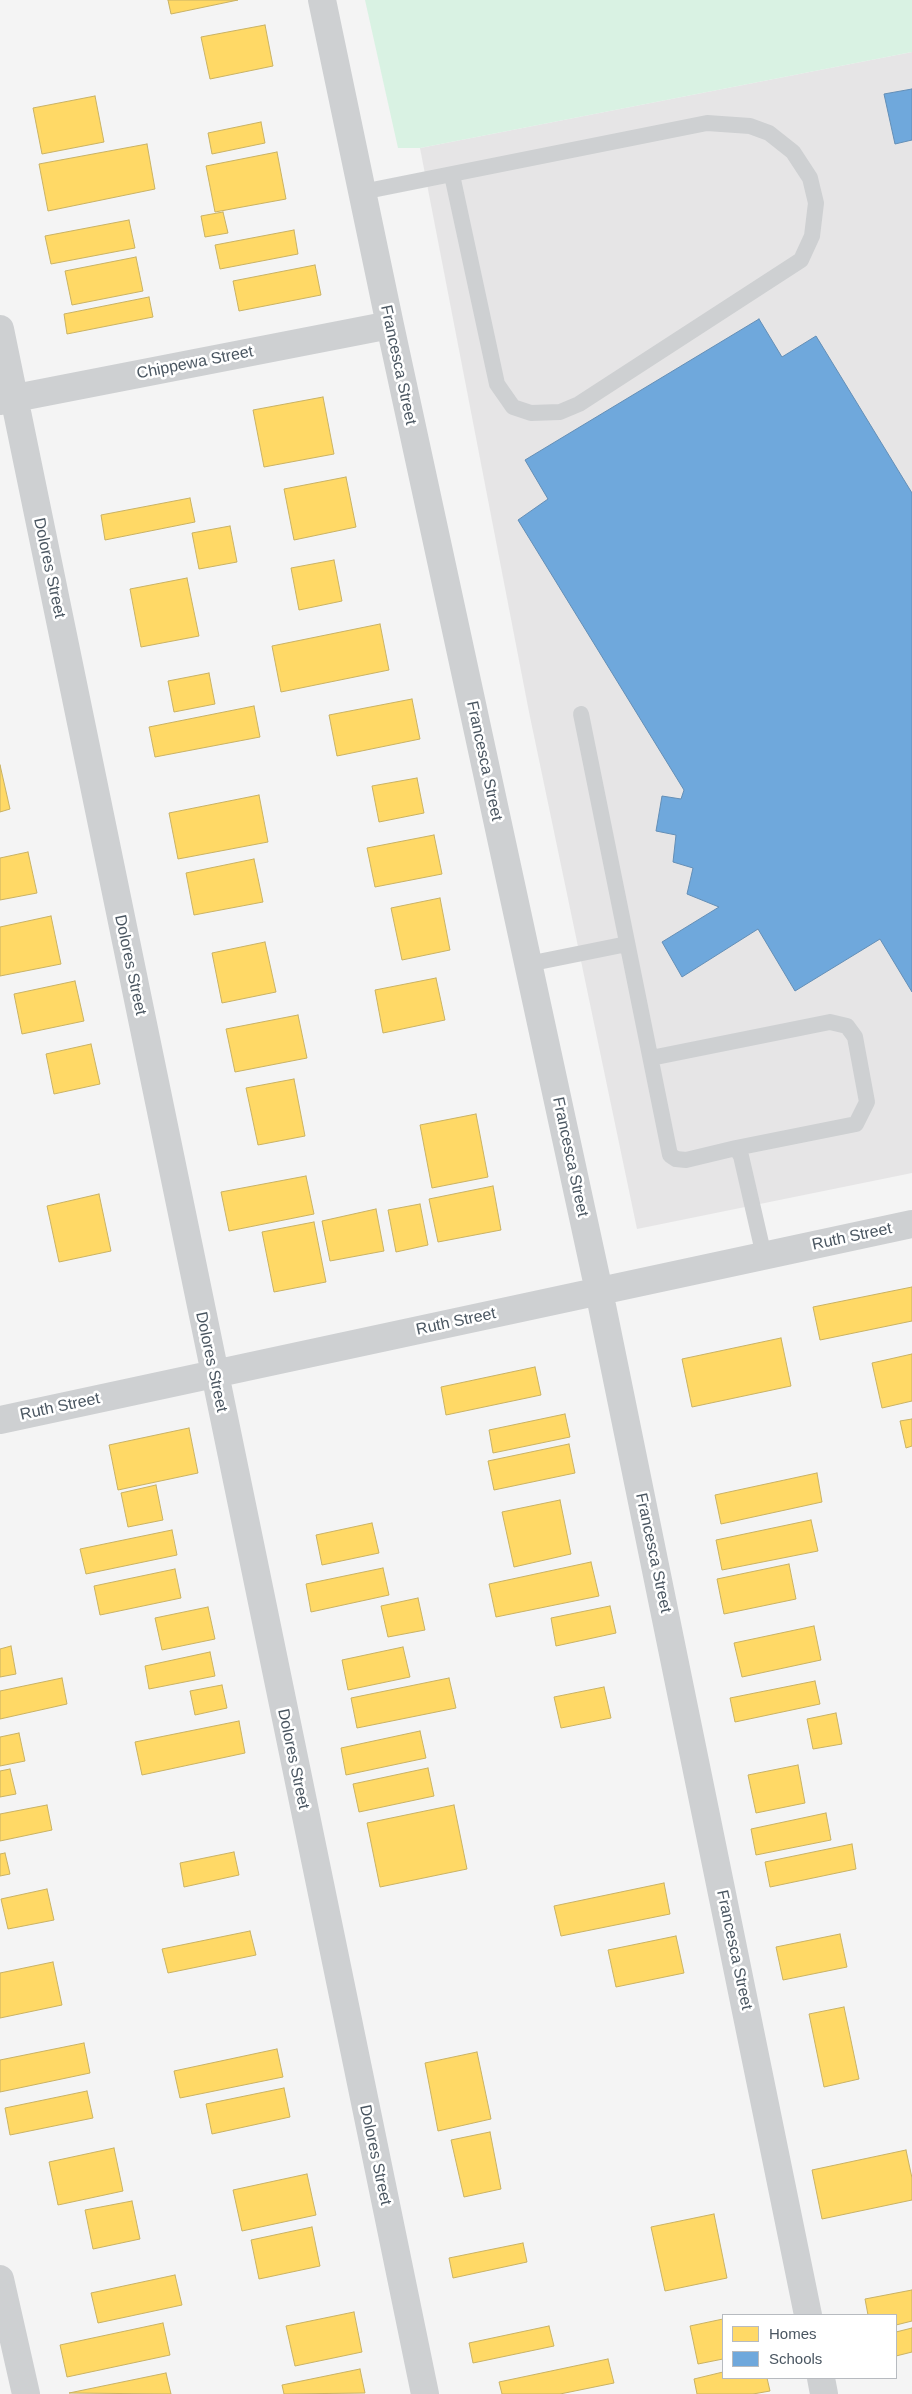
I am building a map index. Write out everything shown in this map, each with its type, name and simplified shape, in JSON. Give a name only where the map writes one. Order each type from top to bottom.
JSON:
[{"type":"street","name":"Francesca Street","points":[[322,0],[390,325],[600,1291],[808,2314]]},
{"type":"street","name":"Chippewa Street","points":[[7,399],[390,325]]},
{"type":"street","name":"Dolores Street","points":[[0,329],[7,399],[214,1373],[425,2394]]},
{"type":"street","name":"Ruth Street","points":[[0,1420],[912,1224]]},
{"type":"street","points":[[0,2279],[26,2394]]},
{"type":"street","points":[[821,2379],[824,2394]]},
{"type":"lane","points":[[362,192],[452,176],[708,123],[750,126],[769,133],[793,152],[810,178],[816,203],[812,236],[801,260],[579,404],[560,412],[531,413],[513,407],[497,384],[452,176]]},
{"type":"lane","points":[[581,714],[670,1155],[676,1159],[686,1160],[856,1124],[867,1102],[855,1037],[847,1026],[830,1022],[651,1058]]},
{"type":"lane","points":[[528,964],[627,944]]},
{"type":"lane","points":[[736,1148],[741,1156],[764,1256]]},
{"type":"shaded area","points":[[912,52],[912,1173],[637,1229],[529,712],[420,148]]},
{"type":"green space","points":[[365,0],[912,0],[912,52],[420,148],[398,148]]},
{"type":"building: Homes","points":[[168,0],[238,0],[171,14]]},
{"type":"building: Homes","points":[[265,25],[273,66],[210,79],[201,37]]},
{"type":"building: Homes","points":[[95,96],[104,142],[42,154],[33,108]]},
{"type":"building: Homes","points":[[261,122],[265,143],[212,154],[208,133]]},
{"type":"building: Homes","points":[[147,144],[155,189],[48,211],[39,164]]},
{"type":"building: Homes","points":[[277,152],[286,199],[215,212],[206,166]]},
{"type":"building: Homes","points":[[223,212],[228,233],[205,237],[201,216]]},
{"type":"building: Homes","points":[[129,220],[135,248],[51,264],[45,236]]},
{"type":"building: Homes","points":[[294,230],[298,254],[220,269],[215,245]]},
{"type":"building: Homes","points":[[136,257],[143,291],[72,305],[65,271]]},
{"type":"building: Homes","points":[[315,265],[321,295],[239,311],[233,281]]},
{"type":"building: Homes","points":[[149,297],[153,317],[67,334],[64,314]]},
{"type":"building: Homes","points":[[323,397],[334,454],[264,467],[253,410]]},
{"type":"building: Homes","points":[[346,477],[356,527],[294,540],[284,489]]},
{"type":"building: Homes","points":[[190,498],[195,522],[105,540],[101,515]]},
{"type":"building: Homes","points":[[230,526],[237,562],[199,569],[192,533]]},
{"type":"building: Homes","points":[[334,560],[342,601],[299,610],[291,568]]},
{"type":"building: Homes","points":[[187,578],[199,636],[141,647],[130,589]]},
{"type":"building: Homes","points":[[380,624],[389,670],[281,692],[272,646]]},
{"type":"building: Homes","points":[[209,673],[215,704],[174,712],[168,681]]},
{"type":"building: Homes","points":[[412,699],[420,739],[337,756],[329,715]]},
{"type":"building: Homes","points":[[254,706],[260,737],[155,757],[149,727]]},
{"type":"building: Homes","points":[[0,765],[10,809],[0,812]]},
{"type":"building: Homes","points":[[417,778],[424,813],[379,822],[372,786]]},
{"type":"building: Homes","points":[[259,795],[268,842],[178,859],[169,813]]},
{"type":"building: Homes","points":[[434,835],[442,874],[375,887],[367,848]]},
{"type":"building: Homes","points":[[28,852],[37,893],[0,900],[0,858]]},
{"type":"building: Homes","points":[[254,859],[263,902],[194,915],[186,873]]},
{"type":"building: Homes","points":[[440,898],[450,950],[402,960],[391,908]]},
{"type":"building: Homes","points":[[51,916],[61,964],[0,976],[0,927]]},
{"type":"building: Homes","points":[[265,942],[276,992],[222,1003],[212,953]]},
{"type":"building: Homes","points":[[436,978],[445,1020],[383,1033],[375,990]]},
{"type":"building: Homes","points":[[75,981],[84,1021],[22,1034],[14,994]]},
{"type":"building: Homes","points":[[298,1015],[307,1058],[235,1072],[226,1029]]},
{"type":"building: Homes","points":[[91,1044],[100,1084],[54,1094],[46,1054]]},
{"type":"building: Homes","points":[[294,1079],[305,1136],[258,1145],[246,1088]]},
{"type":"building: Homes","points":[[476,1114],[488,1177],[432,1188],[420,1125]]},
{"type":"building: Homes","points":[[306,1176],[314,1214],[229,1231],[221,1192]]},
{"type":"building: Homes","points":[[493,1186],[501,1230],[438,1242],[429,1199]]},
{"type":"building: Homes","points":[[99,1194],[111,1251],[59,1262],[47,1206]]},
{"type":"building: Homes","points":[[420,1204],[428,1245],[396,1252],[388,1210]]},
{"type":"building: Homes","points":[[376,1209],[384,1251],[330,1261],[322,1221]]},
{"type":"building: Homes","points":[[314,1222],[326,1282],[274,1292],[262,1232]]},
{"type":"building: Homes","points":[[912,1287],[912,1321],[820,1340],[813,1307]]},
{"type":"building: Homes","points":[[781,1338],[791,1386],[692,1407],[682,1359]]},
{"type":"building: Homes","points":[[912,1354],[912,1401],[882,1408],[872,1363]]},
{"type":"building: Homes","points":[[535,1367],[541,1395],[446,1415],[441,1387]]},
{"type":"building: Homes","points":[[565,1414],[570,1437],[493,1453],[489,1430]]},
{"type":"building: Homes","points":[[912,1419],[912,1446],[906,1448],[900,1421]]},
{"type":"building: Homes","points":[[189,1428],[198,1473],[118,1490],[109,1445]]},
{"type":"building: Homes","points":[[569,1444],[575,1473],[494,1490],[488,1461]]},
{"type":"building: Homes","points":[[817,1473],[822,1502],[721,1524],[715,1495]]},
{"type":"building: Homes","points":[[156,1485],[163,1520],[128,1527],[121,1493]]},
{"type":"building: Homes","points":[[560,1500],[571,1554],[514,1567],[502,1512]]},
{"type":"building: Homes","points":[[811,1520],[818,1551],[722,1570],[716,1540]]},
{"type":"building: Homes","points":[[372,1523],[379,1553],[322,1565],[316,1535]]},
{"type":"building: Homes","points":[[172,1530],[177,1555],[86,1574],[80,1549]]},
{"type":"building: Homes","points":[[591,1562],[599,1596],[496,1617],[489,1584]]},
{"type":"building: Homes","points":[[789,1564],[796,1599],[724,1614],[717,1579]]},
{"type":"building: Homes","points":[[383,1568],[389,1595],[311,1612],[306,1584]]},
{"type":"building: Homes","points":[[175,1569],[181,1598],[100,1615],[94,1586]]},
{"type":"building: Homes","points":[[418,1598],[425,1630],[388,1637],[381,1606]]},
{"type":"building: Homes","points":[[610,1606],[616,1633],[556,1646],[551,1618]]},
{"type":"building: Homes","points":[[208,1607],[215,1639],[162,1650],[155,1618]]},
{"type":"building: Homes","points":[[814,1626],[821,1660],[742,1677],[734,1643]]},
{"type":"building: Homes","points":[[11,1646],[16,1674],[0,1677],[0,1649]]},
{"type":"building: Homes","points":[[403,1647],[410,1677],[348,1690],[342,1660]]},
{"type":"building: Homes","points":[[210,1652],[215,1676],[149,1689],[145,1666]]},
{"type":"building: Homes","points":[[62,1678],[67,1704],[0,1719],[0,1691]]},
{"type":"building: Homes","points":[[449,1678],[456,1708],[357,1728],[351,1698]]},
{"type":"building: Homes","points":[[815,1681],[820,1704],[735,1722],[730,1698]]},
{"type":"building: Homes","points":[[222,1685],[227,1708],[195,1715],[190,1691]]},
{"type":"building: Homes","points":[[604,1687],[611,1718],[561,1728],[554,1697]]},
{"type":"building: Homes","points":[[836,1713],[842,1744],[813,1749],[807,1719]]},
{"type":"building: Homes","points":[[239,1721],[245,1753],[142,1775],[135,1742]]},
{"type":"building: Homes","points":[[420,1731],[426,1758],[346,1775],[341,1748]]},
{"type":"building: Homes","points":[[19,1733],[25,1761],[0,1766],[0,1737]]},
{"type":"building: Homes","points":[[798,1765],[805,1803],[756,1813],[748,1775]]},
{"type":"building: Homes","points":[[428,1768],[434,1796],[359,1812],[353,1784]]},
{"type":"building: Homes","points":[[10,1769],[16,1794],[0,1797],[0,1771]]},
{"type":"building: Homes","points":[[47,1805],[52,1830],[0,1841],[0,1814]]},
{"type":"building: Homes","points":[[454,1805],[467,1869],[380,1887],[367,1823]]},
{"type":"building: Homes","points":[[826,1813],[831,1840],[756,1855],[751,1829]]},
{"type":"building: Homes","points":[[852,1844],[856,1869],[770,1887],[765,1862]]},
{"type":"building: Homes","points":[[234,1852],[239,1875],[184,1887],[180,1863]]},
{"type":"building: Homes","points":[[5,1853],[10,1874],[0,1876],[0,1854]]},
{"type":"building: Homes","points":[[664,1883],[670,1914],[561,1936],[554,1906]]},
{"type":"building: Homes","points":[[47,1889],[54,1920],[8,1929],[1,1899]]},
{"type":"building: Homes","points":[[250,1931],[256,1955],[168,1973],[162,1949]]},
{"type":"building: Homes","points":[[840,1934],[847,1967],[783,1980],[776,1947]]},
{"type":"building: Homes","points":[[676,1936],[684,1973],[616,1987],[608,1950]]},
{"type":"building: Homes","points":[[53,1962],[62,2005],[0,2018],[0,1973]]},
{"type":"building: Homes","points":[[844,2007],[859,2079],[824,2087],[809,2014]]},
{"type":"building: Homes","points":[[84,2043],[90,2073],[0,2092],[0,2060]]},
{"type":"building: Homes","points":[[277,2049],[283,2077],[180,2098],[174,2071]]},
{"type":"building: Homes","points":[[477,2052],[491,2119],[438,2131],[425,2063]]},
{"type":"building: Homes","points":[[284,2088],[290,2117],[212,2134],[206,2104]]},
{"type":"building: Homes","points":[[87,2091],[93,2118],[10,2135],[5,2108]]},
{"type":"building: Homes","points":[[490,2132],[501,2189],[464,2197],[451,2140]]},
{"type":"building: Homes","points":[[114,2148],[123,2191],[58,2205],[49,2162]]},
{"type":"building: Homes","points":[[906,2150],[912,2178],[912,2200],[822,2219],[812,2170]]},
{"type":"building: Homes","points":[[307,2174],[316,2215],[242,2231],[233,2190]]},
{"type":"building: Homes","points":[[132,2201],[140,2239],[93,2249],[85,2210]]},
{"type":"building: Homes","points":[[714,2214],[727,2278],[665,2291],[651,2227]]},
{"type":"building: Homes","points":[[312,2227],[320,2266],[259,2279],[251,2240]]},
{"type":"building: Homes","points":[[523,2243],[527,2262],[453,2278],[449,2258]]},
{"type":"building: Homes","points":[[175,2275],[182,2305],[98,2323],[91,2293]]},
{"type":"building: Homes","points":[[912,2290],[912,2321],[897,2325],[897,2314],[868,2314],[865,2299]]},
{"type":"building: Homes","points":[[354,2312],[362,2352],[295,2366],[286,2326]]},
{"type":"building: Homes","points":[[722,2319],[722,2359],[698,2364],[690,2326]]},
{"type":"building: Homes","points":[[163,2323],[170,2355],[67,2377],[60,2345]]},
{"type":"building: Homes","points":[[549,2326],[554,2346],[473,2363],[469,2343]]},
{"type":"building: Homes","points":[[912,2328],[912,2352],[897,2356],[897,2332]]},
{"type":"building: Homes","points":[[608,2359],[614,2383],[560,2394],[502,2394],[499,2382]]},
{"type":"building: Homes","points":[[360,2369],[365,2393],[284,2394],[282,2385]]},
{"type":"building: Homes","points":[[722,2372],[722,2379],[767,2379],[770,2391],[753,2394],[697,2394],[694,2379]]},
{"type":"building: Homes","points":[[166,2373],[171,2394],[69,2393]]},
{"type":"building: Schools","points":[[912,89],[912,140],[895,144],[884,94]]},
{"type":"building: Schools","points":[[759,319],[782,357],[816,336],[912,493],[912,992],[880,939],[795,991],[758,929],[682,977],[662,942],[719,907],[687,894],[693,868],[673,862],[676,835],[656,831],[662,796],[681,799],[684,790],[518,520],[548,499],[525,460]]}]
